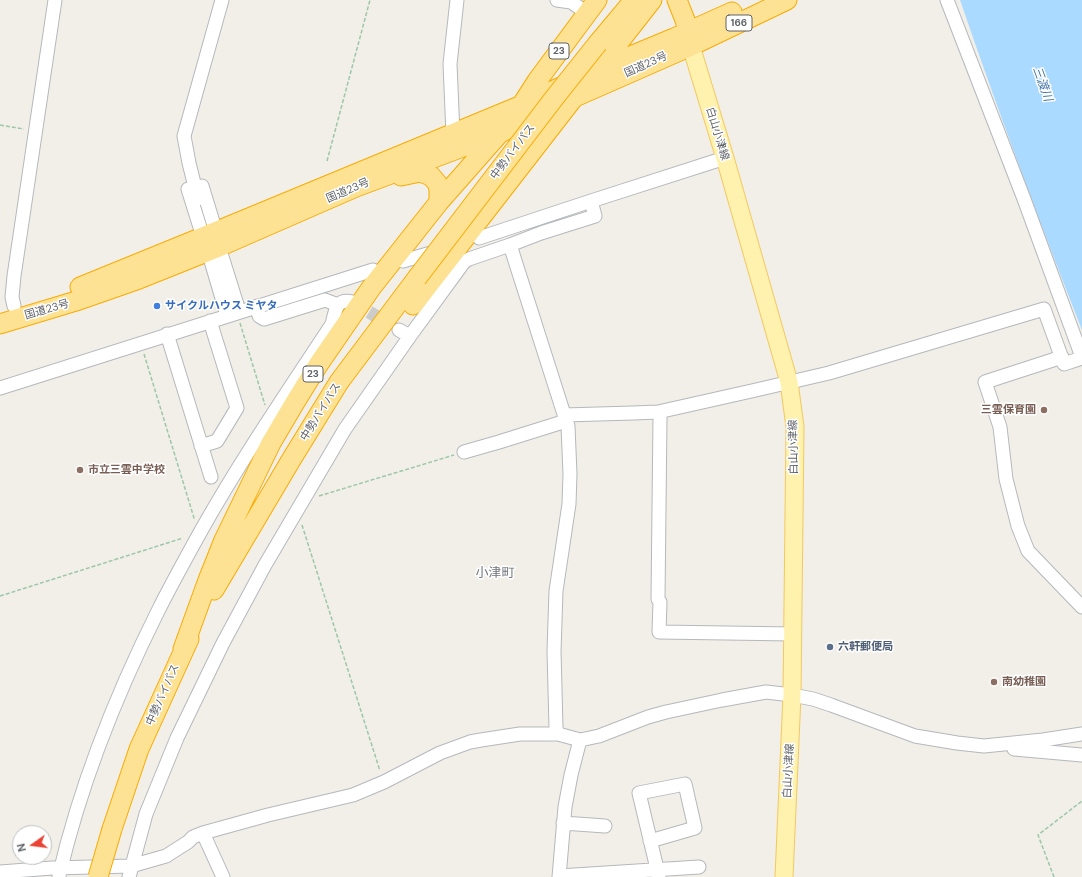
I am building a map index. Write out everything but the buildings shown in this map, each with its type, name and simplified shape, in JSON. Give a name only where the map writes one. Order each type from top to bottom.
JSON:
[{"type":"highway","name":"中勢バイパス","points":[[98,877],[112,829],[139,749],[183,649],[219,581],[291,460],[339,382],[555,97],[634,0]]},
{"type":"highway","name":"23","points":[[291,460],[350,387],[652,0]]},
{"type":"highway","name":"166","points":[[689,39],[759,0]]},
{"type":"highway","name":"166","points":[[689,39],[787,0]]},
{"type":"highway","points":[[682,4],[689,39]]},
{"type":"highway","name":"23","points":[[183,649],[220,550],[271,443],[318,365],[371,288],[439,202],[500,133],[522,105],[537,81],[592,7]]},
{"type":"highway","name":"国道23号","points":[[0,324],[76,301],[138,279],[211,242],[471,126],[522,105],[597,70],[689,39]]},
{"type":"highway","name":"国道23号","points":[[7,308],[73,290],[211,242],[500,133],[689,39]]},
{"type":"highway","name":"23","points":[[471,126],[504,108],[537,81]]},
{"type":"highway","points":[[356,187],[420,172],[431,176],[437,183],[439,189],[439,202]]},
{"type":"main road","name":"白山小津線","points":[[689,39],[725,158],[789,382],[795,427],[792,696],[784,877]]},
{"type":"street","points":[[7,308],[12,297],[54,0]]},
{"type":"street","points":[[198,199],[184,136],[222,0]]},
{"type":"street","points":[[453,134],[450,64],[458,0]]},
{"type":"street","points":[[558,0],[572,1],[592,7]]},
{"type":"street","points":[[464,452],[499,442],[565,418],[658,412],[829,373],[1044,309],[1064,364],[1082,357],[1024,198],[947,0]]},
{"type":"street","points":[[479,238],[725,158]]},
{"type":"street","points":[[189,163],[183,173],[211,242],[233,313]]},
{"type":"street","points":[[130,871],[146,814],[177,738],[223,643],[265,565],[307,493],[404,333],[464,262],[541,232],[595,216],[591,201]]},
{"type":"street","points":[[510,245],[568,426],[569,504],[556,591],[554,643],[556,728],[558,734]]},
{"type":"street","points":[[403,261],[444,249]]},
{"type":"street","points":[[0,388],[210,320],[373,270]]},
{"type":"street","points":[[223,279],[233,313]]},
{"type":"street","points":[[257,306],[259,316],[264,319],[325,300],[338,305]]},
{"type":"street","points":[[60,872],[76,814],[101,741],[130,671],[158,610],[203,528],[255,441],[332,324],[338,305],[342,301],[353,302]]},
{"type":"street","points":[[201,446],[217,441],[237,408],[210,320]]},
{"type":"street","points":[[167,334],[211,477]]},
{"type":"street","points":[[1062,357],[985,382],[1000,427],[1006,479],[1018,526],[1028,551],[1082,606]]},
{"type":"street","points":[[658,412],[660,417],[658,598],[660,602],[658,632],[793,634]]},
{"type":"street","points":[[0,872],[130,871],[166,856],[194,837],[203,833],[268,815],[353,795],[384,782],[440,753],[470,742],[520,734],[558,734],[580,740],[599,736],[660,713],[766,692],[813,700],[830,705],[915,736],[984,746],[1082,755]]},
{"type":"street","points":[[984,746],[1082,734]]},
{"type":"street","points":[[580,740],[571,775],[563,823],[559,876],[658,873],[699,867]]},
{"type":"street","points":[[650,841],[695,828],[685,784],[639,793],[650,841],[658,873]]},
{"type":"street","points":[[563,823],[605,826]]},
{"type":"street","points":[[203,833],[223,877]]},
{"type":"path","points":[[327,161],[370,0]]},
{"type":"path","points":[[0,125],[35,130]]},
{"type":"path","points":[[233,313],[239,319],[265,406]]},
{"type":"path","points":[[141,343],[194,518],[198,520]]},
{"type":"path","points":[[307,493],[319,496],[464,452]]},
{"type":"path","points":[[302,525],[384,782]]},
{"type":"path","points":[[0,596],[183,538],[187,541]]},
{"type":"path","points":[[1054,877],[1038,835],[1082,801]]},
{"type":"water","name":"三渡川","points":[[960,0],[1082,0],[1082,330],[1019,166]]},
{"type":"tunnel","points":[[198,199],[211,241]]},
{"type":"tunnel","points":[[353,302],[390,325]]},
{"type":"place","name":"サイクルハウス ミヤタ","points":[[157,306]]},
{"type":"place","name":"三雲保育園","points":[[1044,410]]},
{"type":"place","name":"市立三雲中学校","points":[[80,470]]},
{"type":"place","name":"六軒郵便局","points":[[830,647]]},
{"type":"place","name":"南幼稚園","points":[[994,682]]},
{"type":"district","name":"小津町","points":[[495,574]]}]
